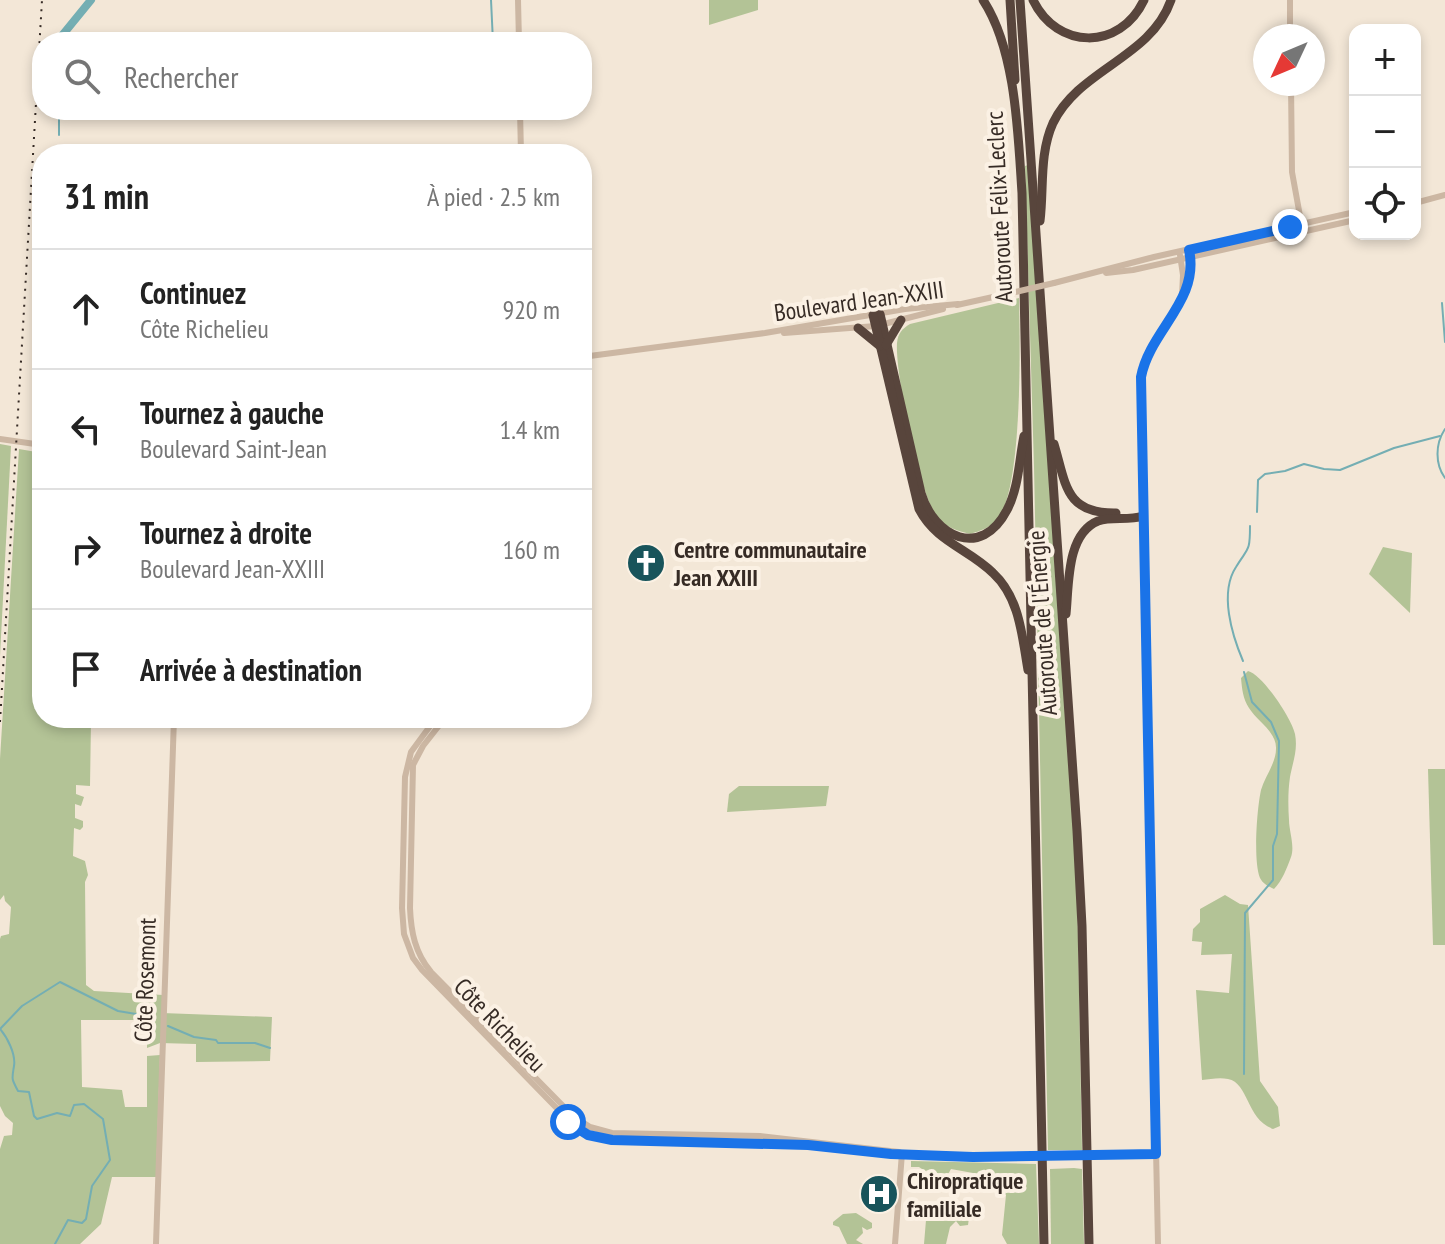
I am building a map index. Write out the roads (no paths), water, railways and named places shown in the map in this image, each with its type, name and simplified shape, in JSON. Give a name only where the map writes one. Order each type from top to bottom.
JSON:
[{"type":"highway","name":"Autoroute Félix-Leclerc","points":[[983,0],[996,23],[1005,50],[1019,143],[1027,417]]},
{"type":"highway","points":[[1010,0],[1019,143]]},
{"type":"highway","name":"Autoroute de l'Énergie","points":[[1020,0],[1082,926],[1089,1244]]},
{"type":"highway","points":[[1033,0],[1045,19],[1057,29],[1076,37],[1092,38],[1123,27],[1135,16],[1144,0]]},
{"type":"highway","name":"Autoroute Félix-Leclerc","points":[[1036,244],[1044,155],[1056,119],[1065,103],[1081,87],[1150,36],[1164,17],[1171,0]]},
{"type":"highway","points":[[878,320],[919,509],[939,535],[989,569],[1006,589],[1020,623],[1033,697]]},
{"type":"highway","points":[[883,346],[901,320]]},
{"type":"highway","points":[[858,328],[883,346],[922,497],[934,520],[949,534],[966,538],[979,536],[992,529],[1004,516],[1014,491],[1027,417]]},
{"type":"highway","name":"Autoroute de l'Énergie","points":[[1027,417],[1044,1244]]},
{"type":"highway","points":[[1049,429],[1065,483],[1078,504],[1095,512],[1143,516]]},
{"type":"highway","points":[[1064,641],[1070,572],[1081,537],[1100,521],[1143,516]]},
{"type":"street","points":[[518,0],[519,32]]},
{"type":"street","points":[[1290,0],[1290,24]]},
{"type":"street","points":[[1291,96],[1292,176],[1302,228]]},
{"type":"street","points":[[520,120],[521,144]]},
{"type":"street","points":[[1421,201],[1445,195]]},
{"type":"street","name":"Boulevard Jean-XXIII","points":[[1302,228],[1349,214]]},
{"type":"street","name":"Boulevard Jean-XXIII","points":[[592,356],[878,320],[1302,228],[1349,221]]},
{"type":"street","points":[[1158,1244],[1141,374],[1149,353],[1190,284],[1190,253]]},
{"type":"street","points":[[1180,255],[1182,299]]},
{"type":"street","name":"Boulevard Jean-XXIII","points":[[765,333],[858,328],[878,320],[901,320],[958,304]]},
{"type":"street","points":[[0,439],[32,444]]},
{"type":"street","name":"Côte Rosemont","points":[[156,1244],[174,728]]},
{"type":"street","name":"Côte Richelieu","points":[[428,728],[408,759],[403,831],[404,934],[413,958],[568,1122],[588,1135],[603,1140],[808,1145],[902,1153],[1030,1156],[1156,1154]]},
{"type":"street","name":"Côte Richelieu","points":[[437,728],[413,765],[410,908],[411,932],[418,954],[431,972],[573,1116],[590,1127],[612,1133],[760,1136],[891,1149],[902,1153]]},
{"type":"street","points":[[895,1244],[902,1153]]},
{"type":"waterway","points":[[65,32],[91,0]]},
{"type":"waterway","points":[[491,0],[493,32]]},
{"type":"waterway","points":[[59,120],[59,135]]},
{"type":"waterway","points":[[1442,303],[1445,342]]},
{"type":"waterway","points":[[1445,429],[1439,441],[1438,454],[1439,467],[1445,478]]},
{"type":"waterway","points":[[1257,512],[1258,480],[1265,474],[1304,464],[1340,470],[1394,448],[1440,436]]},
{"type":"waterway","points":[[1243,661],[1231,627],[1228,589],[1231,577],[1249,546],[1250,526]]},
{"type":"waterway","points":[[1244,672],[1252,702],[1271,722],[1279,741],[1273,880],[1245,913],[1244,1074]]},
{"type":"waterway","points":[[0,1029],[22,1006],[60,982],[118,1011],[154,1017]]},
{"type":"waterway","points":[[168,1026],[218,1043],[255,1043],[270,1048]]},
{"type":"waterway","points":[[0,1029],[14,1056],[14,1083],[18,1091],[29,1092],[37,1119],[57,1113],[70,1116],[74,1105],[84,1104],[103,1119],[110,1160],[92,1186],[86,1219],[82,1223],[68,1220],[55,1244]]},
{"type":"railway","points":[[40,32],[42,0]]},
{"type":"railway","points":[[34,144],[35,120]]},
{"type":"railway","points":[[0,722],[32,172]]},
{"type":"place","name":"Centre communautaire Jean XXIII","points":[[646,563]]},
{"type":"place","name":"Chiropratique familiale","points":[[879,1194]]}]
